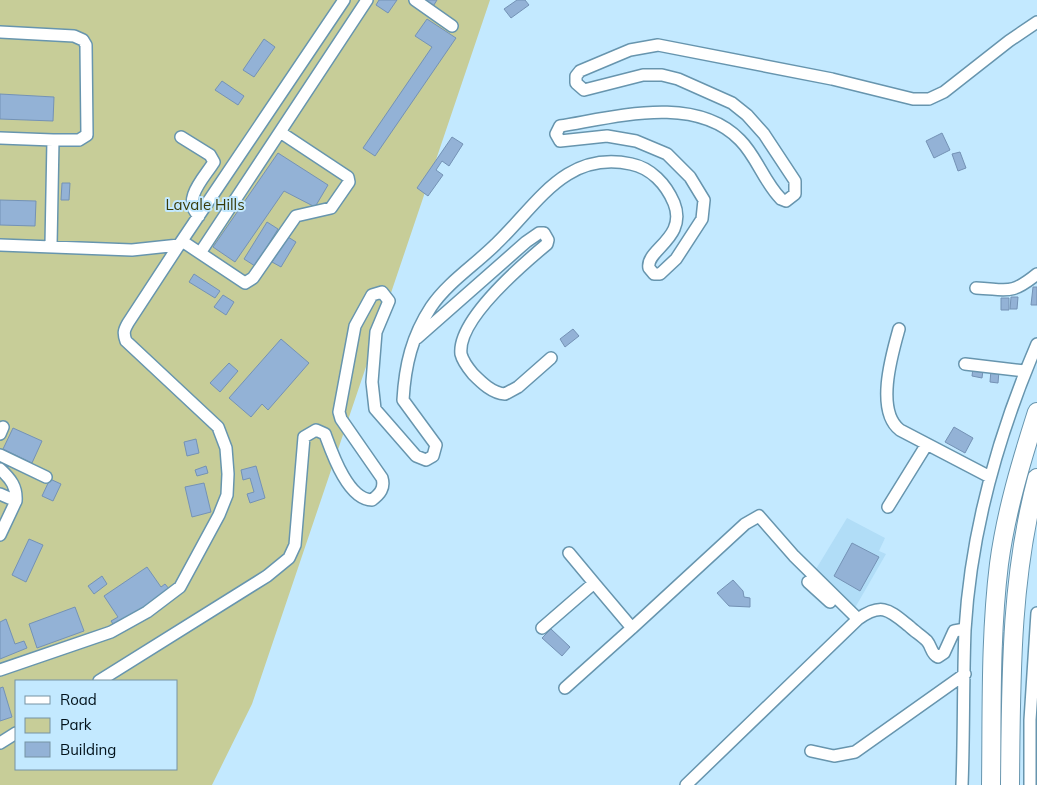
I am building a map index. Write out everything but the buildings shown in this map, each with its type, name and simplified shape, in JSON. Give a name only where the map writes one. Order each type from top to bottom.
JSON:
[{"type":"highway","points":[[991,785],[992,662],[1000,562],[1016,484],[1037,412]]},
{"type":"highway","points":[[1010,785],[1014,612],[1019,565],[1037,478]]},
{"type":"street","points":[[0,670],[111,632],[147,612],[180,588],[220,515],[226,495],[228,474],[226,448],[218,427],[126,341],[124,331],[344,0]]},
{"type":"street","points":[[200,253],[367,0]]},
{"type":"street","points":[[415,0],[452,26]]},
{"type":"street","points":[[101,680],[267,576],[289,558],[295,545],[304,437],[308,434],[316,430],[325,434],[334,460],[361,498],[372,500],[380,492],[383,483],[382,478],[341,419],[338,408],[354,326],[369,297],[376,293],[384,293],[389,301],[376,332],[372,382],[375,409],[416,456],[422,459],[431,458],[436,445],[403,400],[408,358],[422,322],[441,293],[497,243],[551,186],[563,176],[600,162],[625,162],[642,167],[658,178],[670,195],[676,208],[676,223],[668,240],[649,260],[648,264],[654,274],[664,272],[685,246],[702,219],[704,200],[690,177],[676,162],[658,149],[621,138],[607,136],[560,141],[556,134],[560,126],[637,114],[683,113],[703,116],[714,121],[739,139],[756,159],[781,199],[786,201],[795,194],[795,181],[764,134],[748,115],[732,103],[678,79],[662,75],[643,75],[584,90],[576,83],[576,76],[580,70],[630,50],[658,45],[832,79],[920,100],[937,96],[944,92],[1009,41],[1037,22]]},
{"type":"street","points":[[0,32],[74,36],[83,40],[86,45],[87,135],[79,140],[0,138]]},
{"type":"street","points":[[0,245],[132,250],[181,243],[200,253],[245,283],[249,281],[296,216],[329,210],[349,182],[347,176],[280,132]]},
{"type":"street","points":[[181,138],[210,156],[214,162],[193,195],[192,210],[199,216]]},
{"type":"street","points":[[51,246],[53,140]]},
{"type":"street","points":[[414,341],[526,242],[540,233],[544,233],[548,240],[547,244],[506,281],[484,305],[462,343],[461,354],[464,363],[474,376],[489,389],[499,393],[510,392],[518,387],[551,358]]},
{"type":"street","points":[[976,288],[1008,291],[1018,288],[1037,274]]},
{"type":"street","points":[[899,329],[889,371],[887,411],[893,424],[990,477]]},
{"type":"street","points":[[962,785],[966,629],[973,559],[990,477],[1011,406],[1037,344]]},
{"type":"street","points":[[965,364],[1026,371]]},
{"type":"street","points":[[888,507],[927,444]]},
{"type":"street","points":[[0,455],[46,477]]},
{"type":"street","points":[[0,469],[12,481],[17,491],[16,501],[0,535]]},
{"type":"street","points":[[0,494],[16,501]]},
{"type":"street","points":[[565,688],[745,524],[759,516],[855,621]]},
{"type":"street","points":[[569,552],[632,628]]},
{"type":"street","points":[[808,582],[855,621]]},
{"type":"street","points":[[542,628],[594,583]]},
{"type":"street","points":[[686,785],[855,621],[867,612],[881,608],[890,611],[928,642],[932,653],[938,657],[944,653],[954,631],[966,629]]},
{"type":"street","points":[[1030,785],[1034,740],[1037,614]]},
{"type":"street","points":[[811,751],[834,756],[855,752],[882,735],[965,674]]},
{"type":"street","points":[[0,743],[15,734]]},
{"type":"shaded area","points":[[847,518],[885,538],[879,551],[886,554],[852,613],[813,574]]},
{"type":"green space","name":"Lavale Hills","points":[[0,0],[490,0],[252,704],[212,785],[0,785]]}]
